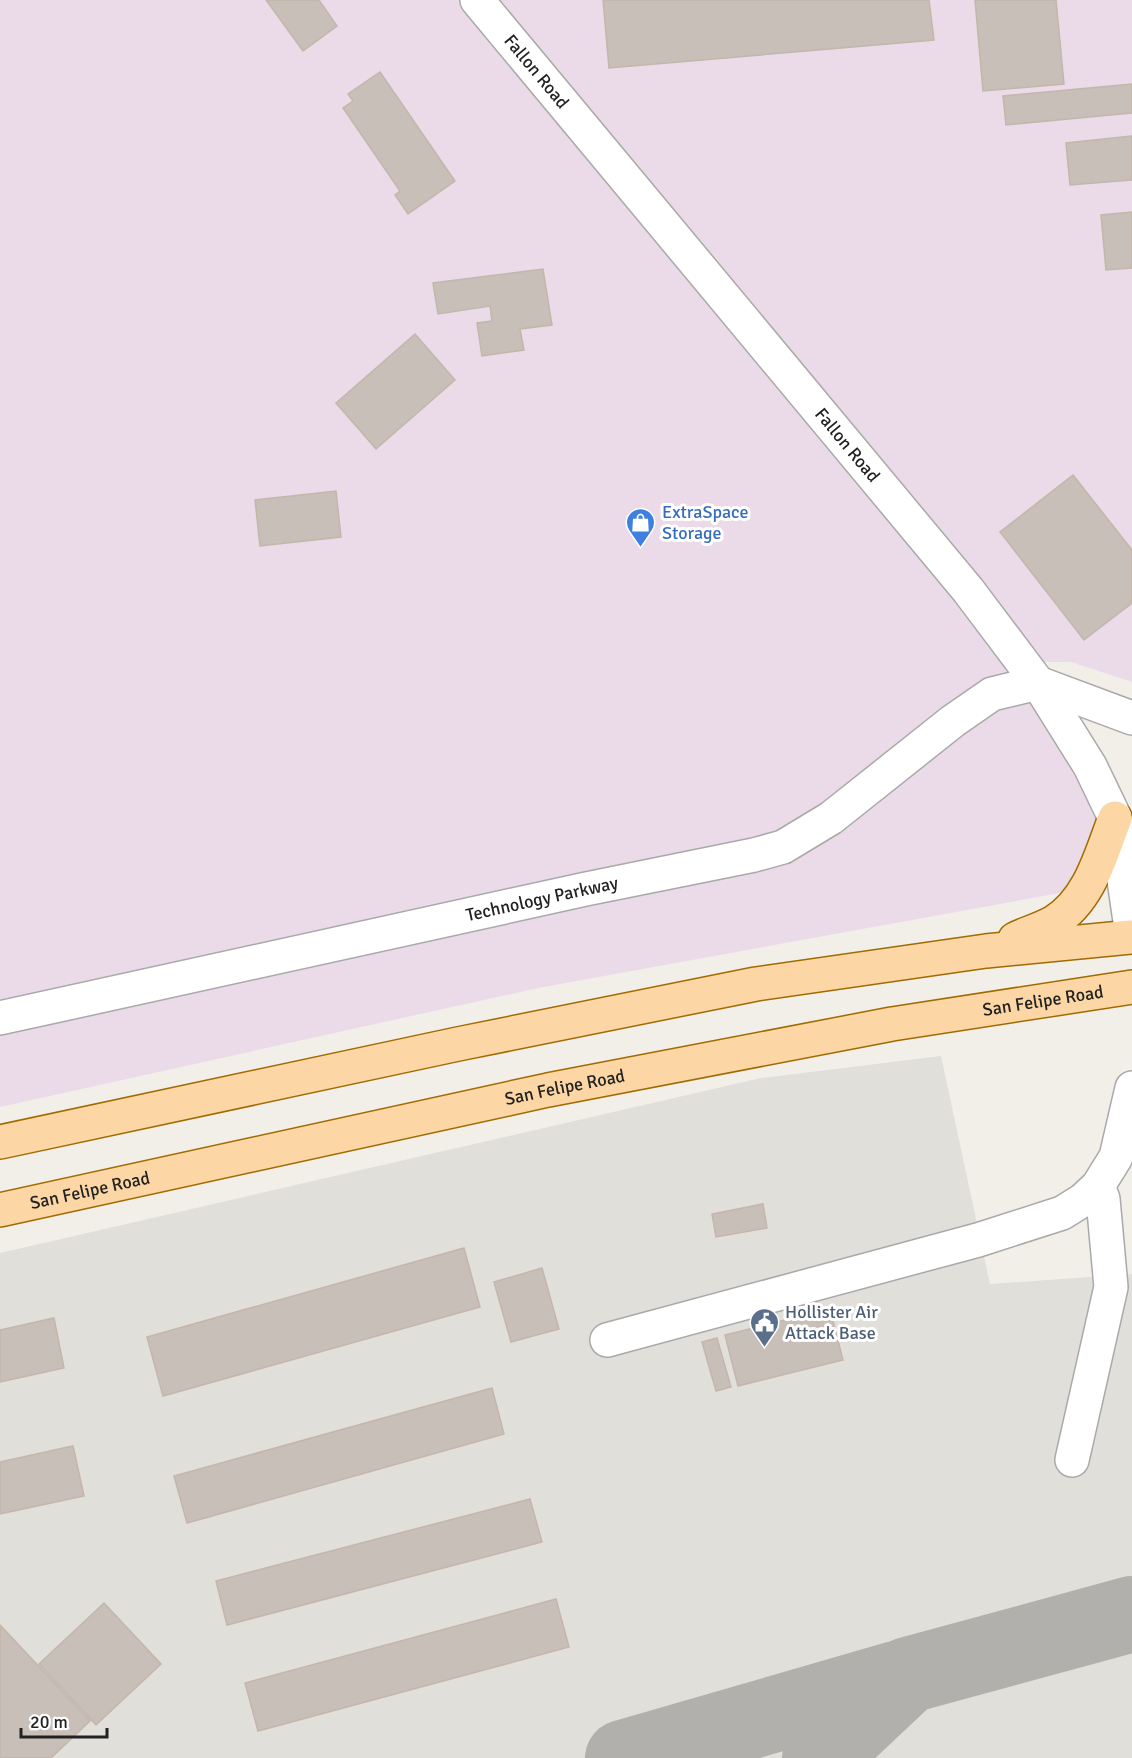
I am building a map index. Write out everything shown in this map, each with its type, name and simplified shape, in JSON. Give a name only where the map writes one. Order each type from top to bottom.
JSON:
[{"type":"main road","points":[[1115,818],[1132,845]]},
{"type":"main road","points":[[986,951],[1055,921],[1076,902],[1088,888],[1115,818]]},
{"type":"main road","points":[[0,1142],[446,1046],[756,984],[986,951],[1132,936]]},
{"type":"main road","name":"San Felipe Road","points":[[0,1210],[548,1090],[892,1024],[1132,987]]},
{"type":"street","name":"Fallon Road","points":[[477,0],[968,590],[1038,683],[1090,766],[1115,818],[1132,936]]},
{"type":"street","points":[[1038,683],[1132,718]]},
{"type":"street","name":"Technology Parkway","points":[[0,1018],[783,847],[831,818],[953,721],[992,694],[1038,683]]},
{"type":"street","points":[[607,1340],[978,1240],[1062,1213],[1083,1200],[1098,1186],[1116,1157],[1132,1088]]},
{"type":"street","points":[[1072,1460],[1111,1287],[1103,1199],[1098,1186]]},
{"type":"shaded area","points":[[0,0],[1132,0],[1132,682],[1071,662],[1023,662],[1115,818],[1088,888],[538,988],[0,1107]]},
{"type":"shaded area","points":[[941,1056],[990,1284],[1132,1274],[1132,1758],[0,1758],[0,1253],[761,1078]]},
{"type":"building","points":[[266,0],[319,0],[337,26],[303,51]]},
{"type":"building","points":[[603,0],[929,0],[934,40],[609,68]]},
{"type":"building","points":[[975,0],[1056,0],[1064,84],[983,91]]},
{"type":"building","points":[[380,72],[455,181],[408,214],[395,195],[400,191],[343,108],[353,101],[348,94]]},
{"type":"building","points":[[1132,84],[1132,113],[1006,125],[1003,96]]},
{"type":"building","points":[[1132,136],[1132,180],[1070,185],[1066,143]]},
{"type":"building","points":[[1132,212],[1132,268],[1106,270],[1101,215]]},
{"type":"building","points":[[543,269],[552,325],[520,329],[524,350],[482,356],[477,323],[492,321],[490,306],[438,314],[433,283]]},
{"type":"building","points":[[415,334],[455,380],[376,449],[336,403]]},
{"type":"building","points":[[1073,475],[1132,550],[1132,603],[1084,640],[1000,532]]},
{"type":"building","points":[[336,491],[341,537],[260,546],[255,500]]},
{"type":"building","points":[[763,1204],[767,1228],[716,1237],[712,1214]]},
{"type":"building","points":[[464,1248],[480,1307],[163,1396],[147,1337]]},
{"type":"building","points":[[542,1268],[559,1329],[511,1342],[494,1282]]},
{"type":"building","points":[[830,1309],[843,1360],[738,1386],[725,1335]]},
{"type":"building","points":[[54,1318],[64,1368],[0,1382],[0,1330]]},
{"type":"building","points":[[717,1338],[731,1387],[716,1391],[702,1342]]},
{"type":"building","points":[[492,1388],[504,1434],[187,1523],[174,1476]]},
{"type":"building","points":[[73,1446],[84,1496],[0,1514],[0,1462]]},
{"type":"building","points":[[530,1499],[542,1542],[227,1625],[216,1581]]},
{"type":"building","points":[[556,1599],[569,1647],[258,1731],[245,1683]]},
{"type":"building","points":[[104,1603],[161,1664],[96,1725],[39,1664]]},
{"type":"building","points":[[0,1625],[90,1721],[51,1758],[0,1758]]},
{"type":"taxiway","points":[[820,1758],[908,1675],[1132,1614]]},
{"type":"taxiway","points":[[623,1758],[896,1679]]},
{"type":"place","name":"ExtraSpace Storage","points":[[641,548]]},
{"type":"place","name":"Hollister Air Attack Base","points":[[764,1348]]}]
